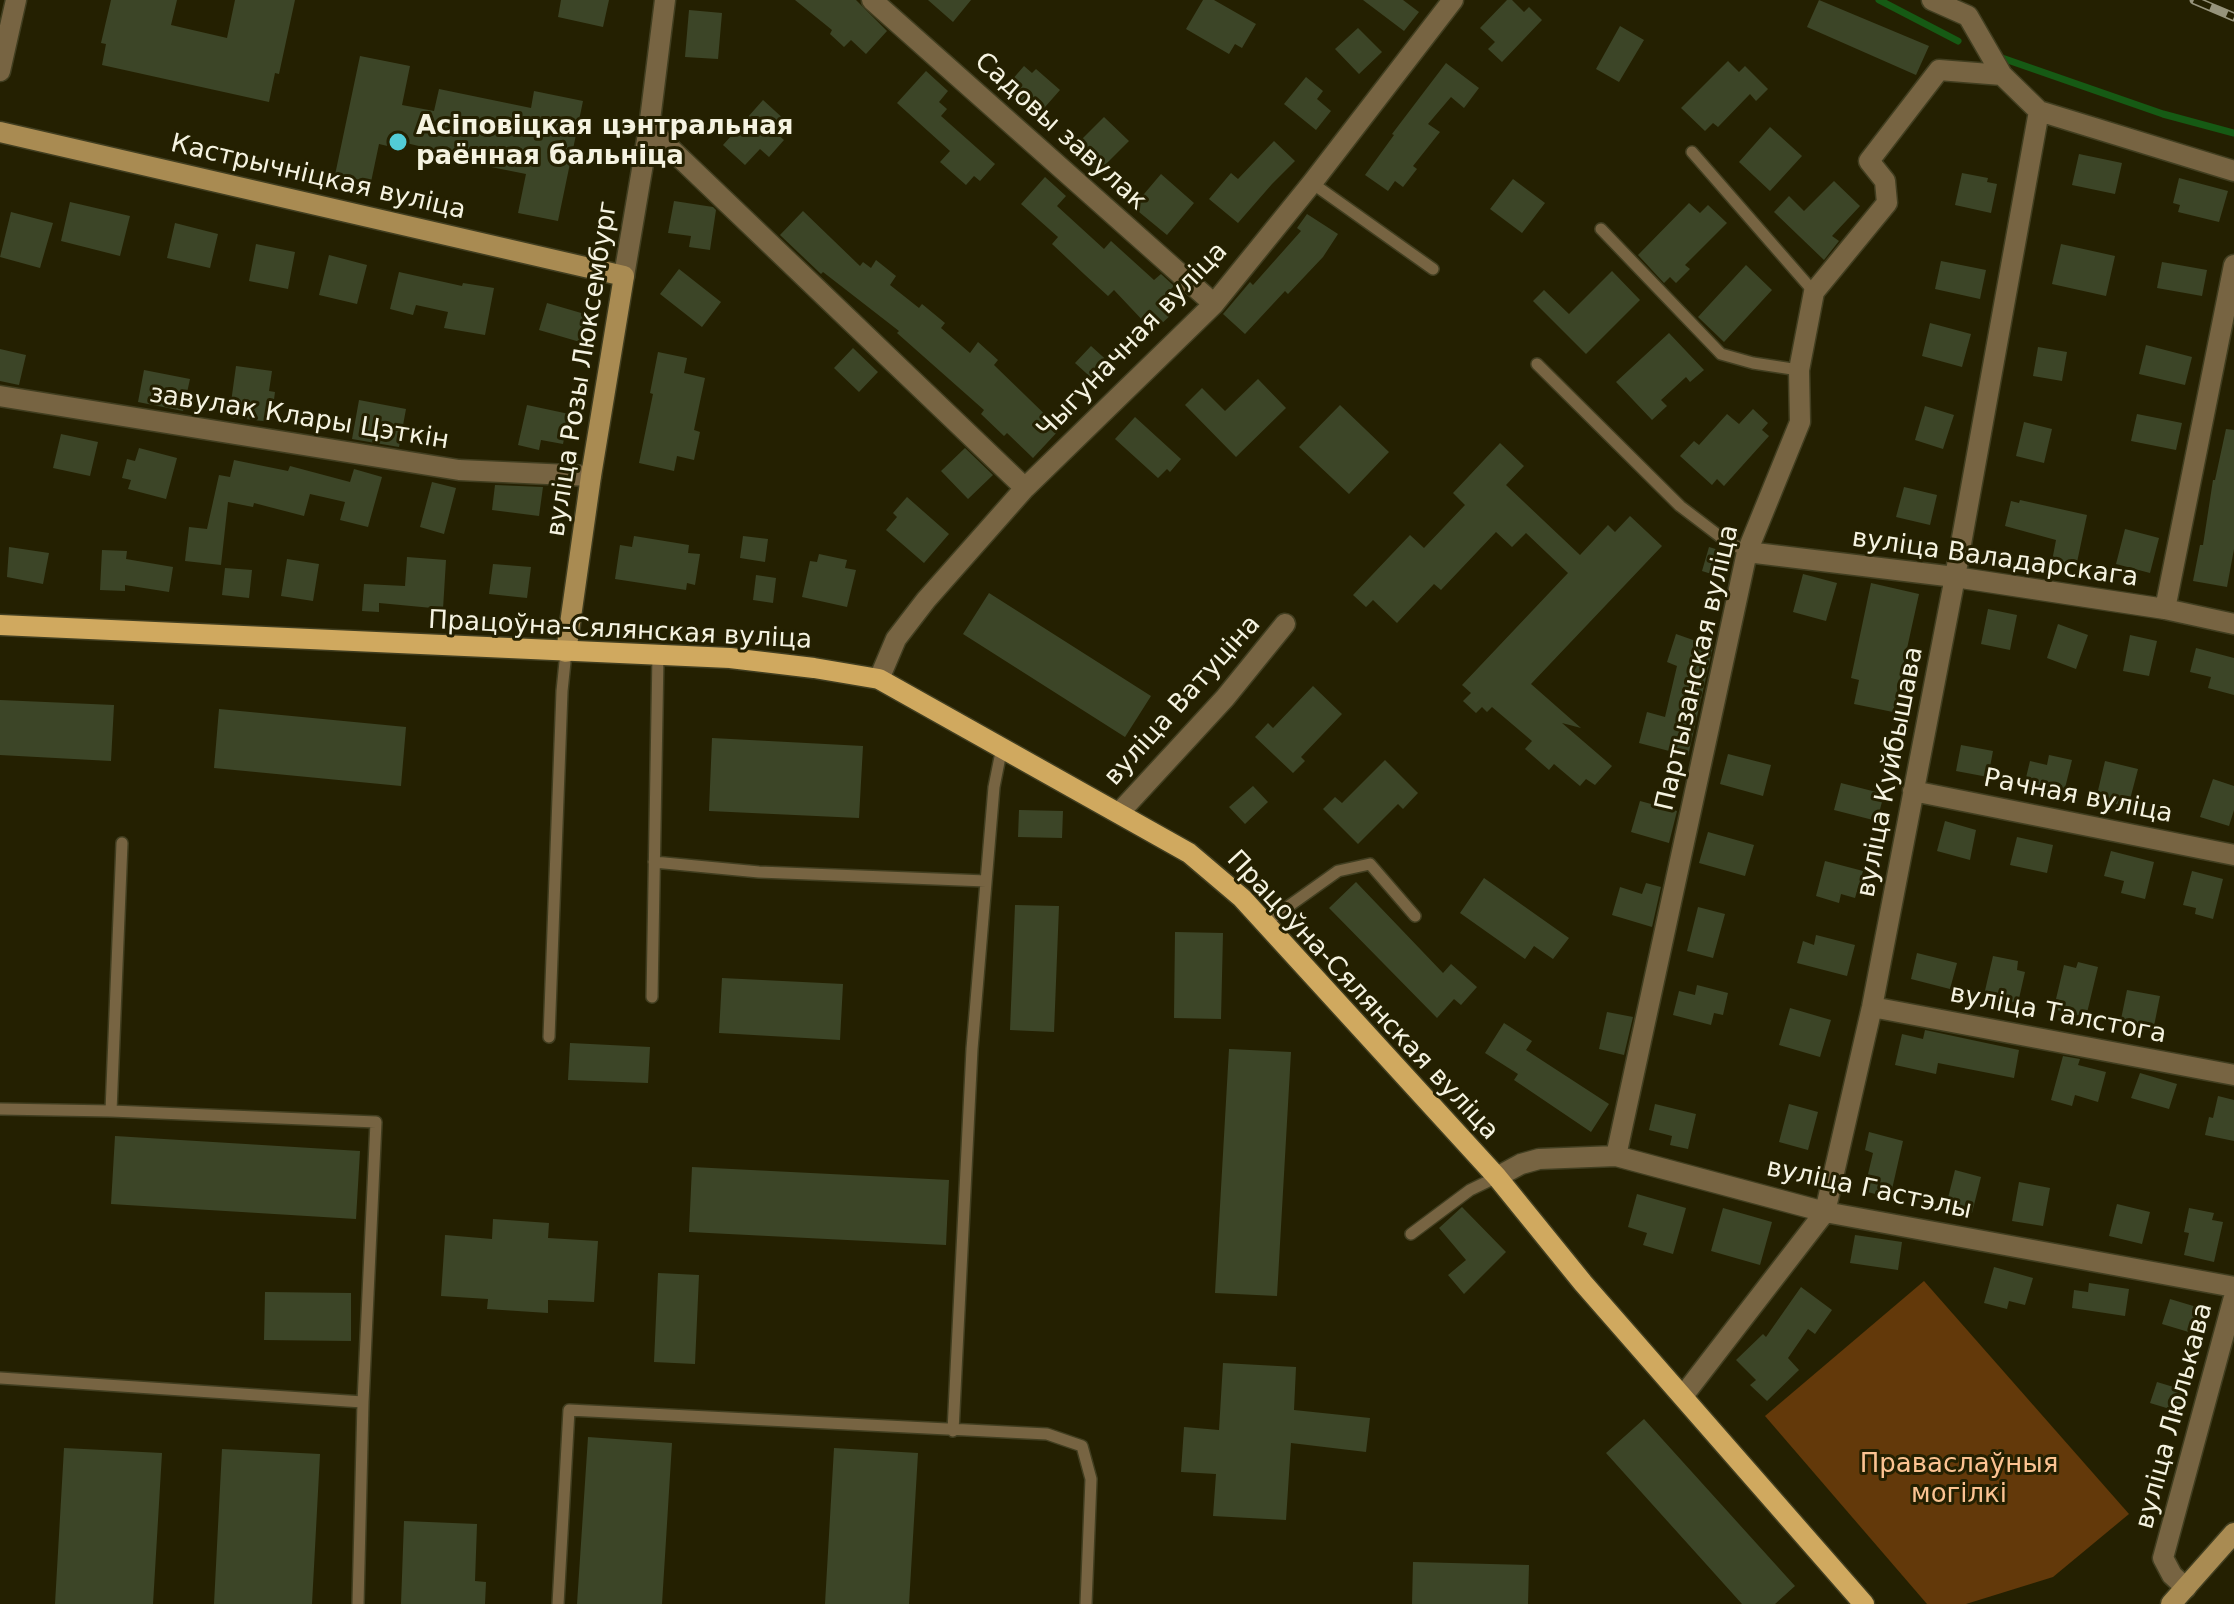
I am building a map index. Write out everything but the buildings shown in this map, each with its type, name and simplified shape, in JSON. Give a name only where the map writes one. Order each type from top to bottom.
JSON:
[{"type":"main road","name":"Працоўна-Сялянская вуліца","points":[[0,625],[730,658],[879,679],[1189,853],[1242,898],[1497,1177],[1583,1283],[1864,1604]]},
{"type":"street","points":[[0,71],[16,0]]},
{"type":"street","name":"вуліца Розы Люксембург","points":[[566,652],[591,476],[649,128],[665,0]]},
{"type":"street","name":"Чыгуначная вуліца","points":[[879,679],[896,639],[926,600],[1025,488],[1214,304],[1453,0]]},
{"type":"street","points":[[1932,0],[1968,16],[2002,75],[2039,111],[2234,171]]},
{"type":"street","name":"Садовы завулак","points":[[884,4],[1214,304]]},
{"type":"street","name":"Партызанская вуліца","points":[[1616,1156],[1747,552],[1800,422],[1799,370],[1814,292],[1887,203],[1885,181],[1869,161],[1939,70],[2002,75]]},
{"type":"street","name":"вуліца Куйбышава","points":[[1683,1396],[1825,1212],[1872,1007],[1955,577],[2039,111]]},
{"type":"street","points":[[649,128],[1025,488]]},
{"type":"street","name":"Кастрычніцкая вуліца","points":[[0,132],[624,276]]},
{"type":"street","points":[[2165,609],[2234,265]]},
{"type":"street","name":"завулак Клары Цэткін","points":[[0,396],[459,470],[591,476]]},
{"type":"street","name":"вуліца Валадарскага","points":[[1747,552],[1955,577],[2165,609],[2234,624]]},
{"type":"street","name":"вуліца Ватуціна","points":[[1119,813],[1225,698],[1285,624]]},
{"type":"street","name":"Рачная вуліца","points":[[1913,791],[2234,855]]},
{"type":"street","name":"вуліца Талстога","points":[[1872,1007],[2234,1075]]},
{"type":"street","name":"вуліца Гастэлы","points":[[1497,1177],[1521,1164],[1539,1159],[1616,1156],[1825,1212],[2234,1287]]},
{"type":"street","name":"вуліца Люлькава","points":[[2186,1588],[2172,1575],[2163,1558],[2234,1297]]},
{"type":"street","points":[[2171,1604],[2234,1533]]},
{"type":"lane","points":[[1692,152],[1814,292]]},
{"type":"lane","points":[[1312,183],[1433,269]]},
{"type":"lane","points":[[1601,229],[1721,354],[1799,370]]},
{"type":"lane","points":[[1537,364],[1680,506],[1722,538],[1747,552]]},
{"type":"lane","points":[[549,1037],[566,652]]},
{"type":"lane","points":[[652,997],[658,655]]},
{"type":"lane","points":[[953,1431],[972,1049],[994,787],[1002,747]]},
{"type":"lane","points":[[111,1111],[122,843]]},
{"type":"lane","points":[[654,862],[759,872],[986,881]]},
{"type":"lane","points":[[1265,923],[1338,871],[1370,864],[1415,916]]},
{"type":"lane","points":[[0,1109],[376,1122],[363,1402],[358,1604]]},
{"type":"lane","points":[[1411,1234],[1470,1190],[1497,1177]]},
{"type":"lane","points":[[0,1378],[363,1402]]},
{"type":"lane","points":[[558,1604],[569,1410],[1047,1434],[1082,1446],[1091,1479],[1086,1604]]},
{"type":"green space","name":"Праваслаўныя могілкі","points":[[1924,1281],[2129,1514],[2053,1577],[1966,1604],[1927,1604],[1765,1416]]},
{"type":"waterway","points":[[1879,0],[1958,41]]},
{"type":"waterway","points":[[2002,58],[2163,114],[2234,133]]},
{"type":"railway","points":[[2194,0],[2234,17]]},
{"type":"place","name":"Асіповіцкая цэнтральная раённая бальніца","points":[[398,142]]}]
